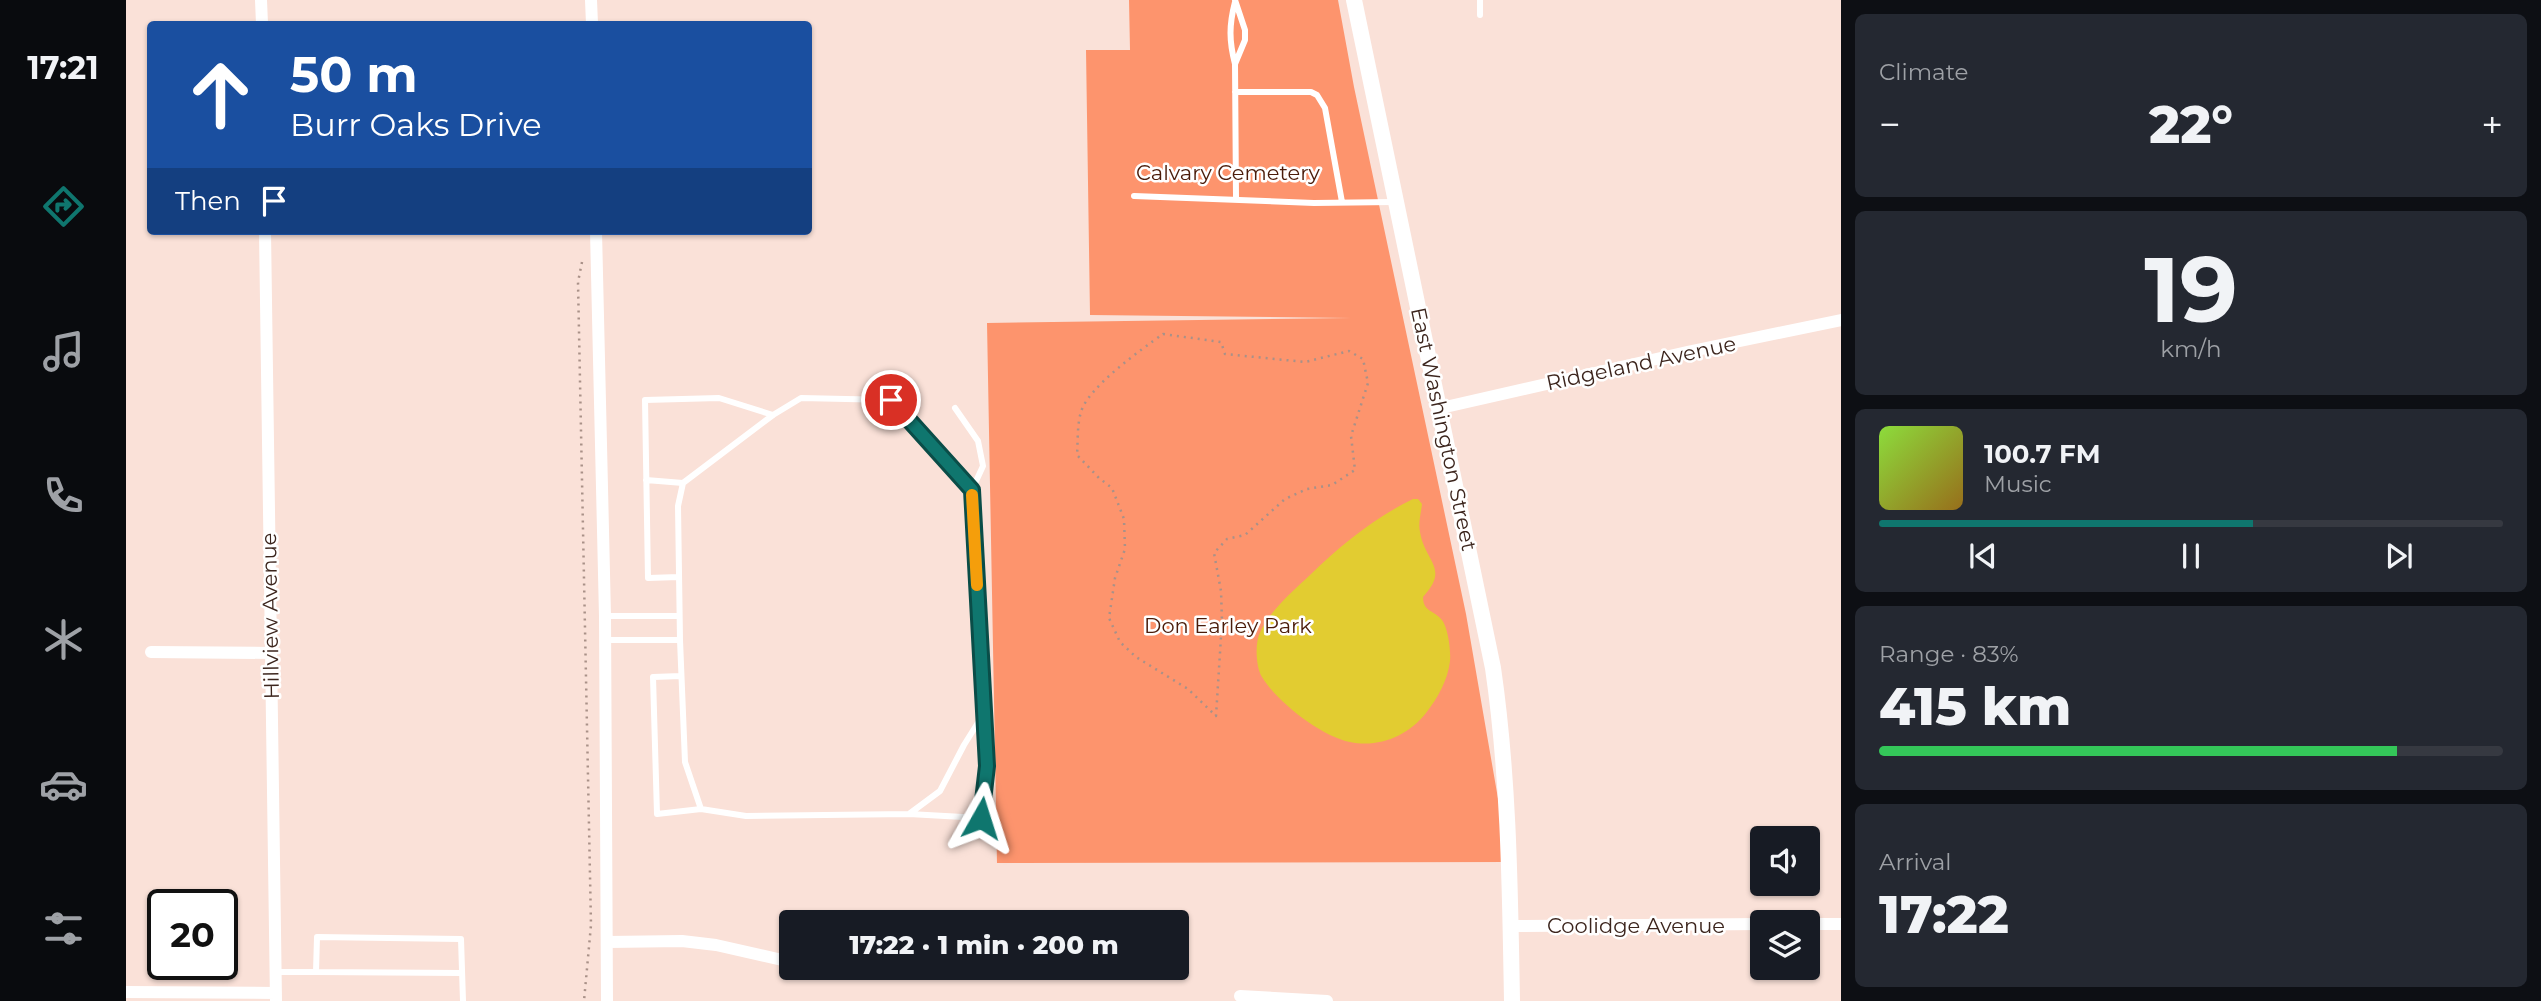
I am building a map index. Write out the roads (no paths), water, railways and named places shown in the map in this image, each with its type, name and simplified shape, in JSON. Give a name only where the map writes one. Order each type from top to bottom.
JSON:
[{"type":"main road","name":"East Washington Street","points":[[1354,0],[1493,668],[1506,777],[1512,1001]]},
{"type":"street","points":[[261,0],[262,21]]},
{"type":"street","points":[[591,0],[592,21]]},
{"type":"street","name":"Hillview Avenue","points":[[265,235],[276,997]]},
{"type":"street","points":[[596,235],[606,616],[607,1001]]},
{"type":"street","name":"Ridgeland Avenue","points":[[1441,408],[1841,320]]},
{"type":"street","points":[[151,652],[271,653]]},
{"type":"street","name":"Coolidge Avenue","points":[[1511,926],[1750,924]]},
{"type":"street","points":[[1820,924],[1841,924]]},
{"type":"street","points":[[608,942],[682,941],[716,945],[779,959]]},
{"type":"street","points":[[126,992],[276,997]]},
{"type":"street","points":[[1240,996],[1327,1001]]},
{"type":"lane","points":[[1235,0],[1229,37],[1235,64],[1236,198]]},
{"type":"lane","points":[[1235,0],[1245,30],[1245,40],[1235,64]]},
{"type":"lane","points":[[1480,0],[1480,15]]},
{"type":"lane","points":[[1235,92],[1305,91],[1317,95],[1325,108],[1342,202]]},
{"type":"lane","points":[[1134,196],[1395,202]]},
{"type":"lane","points":[[679,577],[648,578],[645,400],[719,398],[773,415]]},
{"type":"lane","points":[[701,809],[685,762],[678,506],[683,483],[773,415],[801,398],[891,400],[972,490]]},
{"type":"lane","points":[[681,676],[653,677],[657,814],[701,809],[746,816],[909,814],[981,818],[987,766],[972,490],[983,466],[978,441],[955,408]]},
{"type":"lane","points":[[646,480],[683,483]]},
{"type":"lane","points":[[606,616],[680,616]]},
{"type":"lane","points":[[606,640],[680,640]]},
{"type":"lane","points":[[909,814],[940,791],[984,713]]},
{"type":"lane","points":[[316,972],[317,937],[461,939],[463,1001]]},
{"type":"lane","points":[[276,972],[462,972]]},
{"type":"park label","name":"Calvary Cemetery","points":[[1228,172]]},
{"type":"park label","name":"Don Earley Park","points":[[1228,625]]}]
